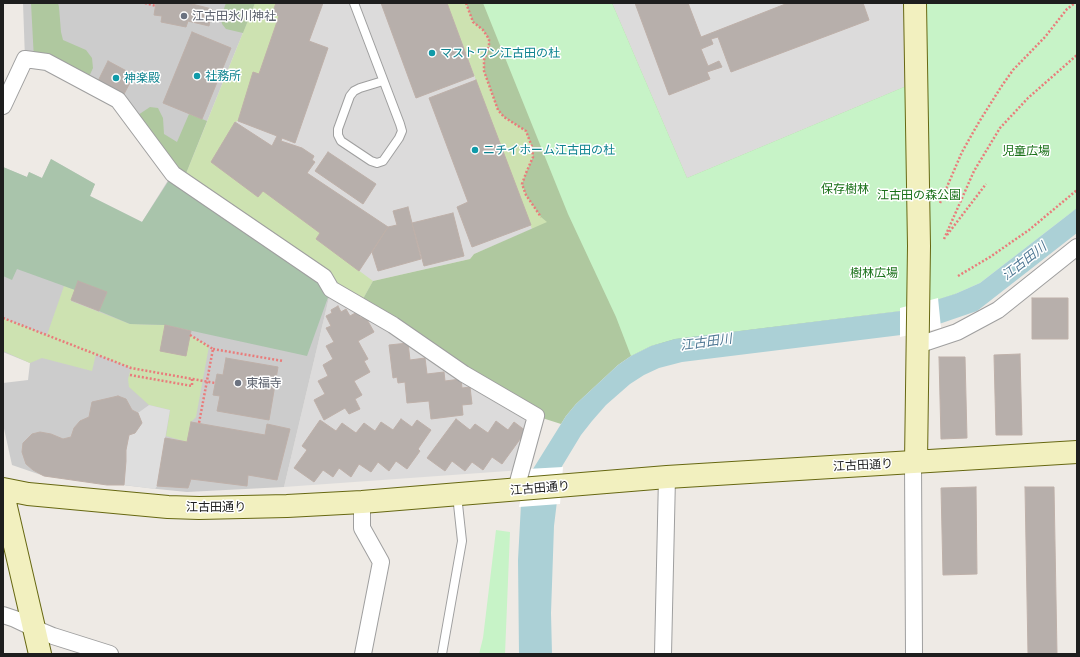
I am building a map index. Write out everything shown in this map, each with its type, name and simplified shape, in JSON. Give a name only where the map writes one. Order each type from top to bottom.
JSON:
[{"type":"street","points":[[914,654],[915,462],[919,230],[915,3]]},
{"type":"street","points":[[3,106],[25,59],[47,62],[118,100],[172,174],[324,277],[331,289],[393,324],[464,374],[536,416],[522,489]]},
{"type":"street","points":[[918,341],[957,332],[998,310],[1077,248]]},
{"type":"street","name":"江古田通り","points":[[3,489],[28,494],[176,507],[199,508],[287,506],[362,502],[667,477],[1077,452]]},
{"type":"street","points":[[663,654],[667,477]]},
{"type":"street","points":[[3,494],[40,654]]},
{"type":"street","points":[[362,502],[362,528],[381,562],[363,654]]},
{"type":"street","points":[[3,615],[53,636],[110,654]]},
{"type":"lane","points":[[354,3],[402,131],[399,138],[383,161],[377,163],[371,161],[341,141],[338,135],[338,129],[350,96],[354,91],[383,81]]},
{"type":"lane","points":[[442,654],[462,541],[457,494]]},
{"type":"path","points":[[145,3],[156,6]]},
{"type":"path","points":[[466,3],[473,22],[489,38],[489,46],[484,60],[484,71],[498,110],[504,117],[526,131],[532,147],[533,157],[522,184],[526,195],[540,217]]},
{"type":"path","points":[[940,204],[962,152],[979,122],[1013,70],[1045,37],[1067,9],[1075,3]]},
{"type":"path","points":[[986,184],[944,239],[974,171],[1000,128],[1028,98],[1077,55]]},
{"type":"path","points":[[958,276],[990,257],[1029,230],[1077,190]]},
{"type":"path","points":[[3,318],[131,368],[215,384]]},
{"type":"path","points":[[190,335],[213,349],[283,361]]},
{"type":"path","points":[[199,423],[213,349]]},
{"type":"path","points":[[130,375],[192,386],[192,380]]},
{"type":"shaded area","points":[[23,3],[255,3],[183,181],[331,289],[284,487],[187,492],[44,476],[12,465],[3,424],[3,383],[28,380],[30,363],[3,352],[3,167],[27,177],[29,172],[42,178],[51,159],[95,184],[90,196],[142,222],[172,174],[118,100],[25,59]]},
{"type":"shaded area","points":[[255,3],[483,3],[568,214],[474,254],[470,259],[373,281],[536,416],[522,470],[284,487],[331,289],[183,181]]},
{"type":"shaded area","points":[[612,3],[915,3],[916,82],[687,178]]},
{"type":"shaded area","points":[[688,3],[788,3],[701,37]]},
{"type":"shaded area","points":[[149,405],[170,410],[157,486],[155,489],[124,485],[126,450],[129,435],[135,433],[142,423],[138,413]]},
{"type":"green space","points":[[31,3],[58,3],[63,40],[86,50],[92,58],[93,68],[86,83],[34,60]]},
{"type":"green space","points":[[226,3],[255,3],[243,33],[226,29],[222,24],[221,17]]},
{"type":"green space","points":[[255,3],[276,3],[272,14],[279,16],[259,74],[253,73],[238,121],[235,122],[211,162],[258,197],[263,191],[320,233],[316,239],[373,281],[359,306],[183,181]]},
{"type":"green space","points":[[447,3],[483,3],[568,214],[532,229]]},
{"type":"green space","name":"江古田の森公園","points":[[466,3],[612,3],[687,178],[916,82],[1077,3],[1077,208],[955,294],[901,311],[681,339],[651,346],[631,356],[618,365],[576,404],[561,424],[536,416],[359,306],[373,281],[470,259],[474,254],[547,222],[541,217],[526,195],[522,184],[533,157],[532,147],[526,131],[504,117],[498,110],[484,71],[484,60],[489,46],[489,39],[483,30],[473,22]]},
{"type":"green space","name":"江古田の森公園","points":[[483,3],[612,3],[687,178],[916,82],[914,3],[1077,3],[1077,208],[980,283],[955,294],[919,306],[901,311],[675,339],[651,346],[631,356],[616,317],[568,214]]},
{"type":"green space","points":[[150,107],[158,108],[163,118],[164,134],[177,142],[189,114],[207,121],[183,181],[132,119]]},
{"type":"green space","points":[[51,159],[95,184],[90,196],[142,222],[173,174],[331,289],[307,356],[165,325],[130,324],[99,311],[107,292],[75,290],[17,269],[12,280],[3,276],[3,167],[27,177],[29,172],[42,178]]},
{"type":"green space","points":[[64,286],[75,290],[71,301],[130,324],[165,325],[160,351],[186,356],[190,335],[209,346],[196,417],[191,422],[187,442],[166,436],[170,410],[149,405],[129,387],[128,379],[131,368],[96,354],[92,371],[42,358],[30,363],[3,351],[3,318],[47,335]]},
{"type":"green space","points":[[496,530],[510,532],[505,654],[479,654],[483,638]]},
{"type":"water","name":"江古田川","points":[[1077,208],[1077,233],[977,311],[901,335],[682,362],[659,368],[630,384],[606,405],[592,421],[581,435],[561,468],[554,526],[551,613],[552,654],[519,654],[518,560],[521,504],[533,469],[566,416],[576,404],[618,365],[631,356],[651,346],[675,339],[901,311],[955,294],[980,283]]},
{"type":"pier","points":[[938,298],[941,328],[900,337],[900,308]]},
{"type":"pier","points":[[563,467],[560,504],[519,507],[527,469]]},
{"type":"building","name":"江古田氷川神社","points":[[156,3],[192,3],[212,9],[209,26],[188,21],[186,27],[161,22],[162,16],[154,15]]},
{"type":"building","points":[[276,3],[323,3],[309,41],[328,48],[295,143],[282,138],[281,141],[302,148],[314,156],[312,160],[315,162],[307,173],[388,227],[359,271],[316,239],[320,233],[263,191],[258,197],[211,162],[235,122],[272,146],[277,136],[238,121],[253,72],[259,74],[279,16],[272,14]]},
{"type":"building","name":"マストワン江古田の杜","points":[[381,3],[447,3],[474,76],[416,98]]},
{"type":"building","points":[[635,3],[688,3],[701,37],[788,3],[863,3],[869,20],[731,72],[718,37],[711,39],[713,44],[701,49],[708,66],[719,61],[722,67],[707,72],[710,79],[669,95]]},
{"type":"building","name":"社務所","points":[[192,32],[231,48],[202,119],[163,103]]},
{"type":"building","name":"神楽殿","points":[[108,61],[134,75],[124,94],[98,81]]},
{"type":"building","name":"ニチイホーム江古田の杜","points":[[476,80],[531,225],[472,247],[457,207],[468,202],[429,98]]},
{"type":"building","points":[[328,152],[376,184],[363,204],[315,171]]},
{"type":"building","points":[[408,207],[421,259],[378,271],[372,252],[388,227],[397,225],[393,211]]},
{"type":"building","points":[[453,213],[464,256],[424,266],[412,223]]},
{"type":"building","points":[[78,281],[107,292],[99,311],[71,300]]},
{"type":"building","points":[[1032,298],[1068,298],[1068,339],[1032,339]]},
{"type":"building","points":[[338,306],[341,312],[346,309],[350,316],[357,312],[361,318],[365,316],[374,332],[358,341],[368,359],[364,361],[370,372],[354,381],[362,395],[355,399],[360,409],[349,414],[345,408],[324,420],[314,400],[325,394],[318,381],[328,376],[323,365],[333,359],[326,346],[334,342],[326,328],[331,326],[326,316],[332,313],[331,310]]},
{"type":"building","points":[[165,325],[191,331],[186,356],[160,351]]},
{"type":"building","points":[[408,343],[410,360],[425,358],[427,374],[444,372],[445,381],[461,379],[462,388],[470,387],[472,404],[462,405],[463,415],[431,419],[429,401],[407,403],[405,382],[398,383],[397,377],[393,378],[389,345]]},
{"type":"building","points":[[1020,354],[1022,435],[996,435],[994,355]]},
{"type":"building","points":[[939,357],[965,357],[967,438],[941,439]]},
{"type":"building","points":[[226,358],[278,367],[269,420],[217,411],[220,396],[213,395],[217,374],[223,375]]},
{"type":"building","points":[[118,396],[126,399],[132,410],[138,413],[142,423],[135,433],[129,435],[126,450],[124,485],[107,485],[44,476],[26,464],[22,452],[23,443],[32,434],[40,432],[51,434],[63,439],[71,437],[74,428],[80,421],[89,417],[92,402]]},
{"type":"building","points":[[401,419],[412,427],[417,420],[431,430],[418,449],[420,451],[407,469],[396,461],[389,471],[378,462],[371,472],[359,464],[351,477],[339,468],[333,477],[323,470],[314,482],[294,468],[307,450],[302,446],[320,420],[336,431],[342,423],[356,433],[364,423],[375,431],[381,422],[393,430]]},
{"type":"building","points":[[456,419],[470,430],[475,424],[488,433],[496,421],[508,430],[514,422],[526,431],[502,464],[492,457],[483,470],[472,462],[465,471],[452,461],[445,471],[427,458]]},
{"type":"building","points":[[191,422],[265,435],[267,424],[290,429],[277,480],[248,475],[247,486],[191,479],[188,488],[157,486],[165,438],[187,442]]},
{"type":"building","points":[[976,487],[977,574],[943,575],[941,488]]},
{"type":"building","points":[[1025,487],[1054,487],[1057,654],[1028,654]]},
{"type":"place","name":"江古田氷川神社","points":[[184,16]]},
{"type":"place","name":"マストワン江古田の杜","points":[[432,53]]},
{"type":"place","name":"社務所","points":[[197,76]]},
{"type":"place","name":"神楽殿","points":[[116,78]]},
{"type":"place","name":"ニチイホーム江古田の杜","points":[[475,150]]},
{"type":"place","name":"東福寺","points":[[238,383]]},
{"type":"park label","name":"児童広場","points":[[1026,151]]},
{"type":"park label","name":"保存樹林","points":[[845,189]]},
{"type":"park label","name":"樹林広場","points":[[874,273]]}]
